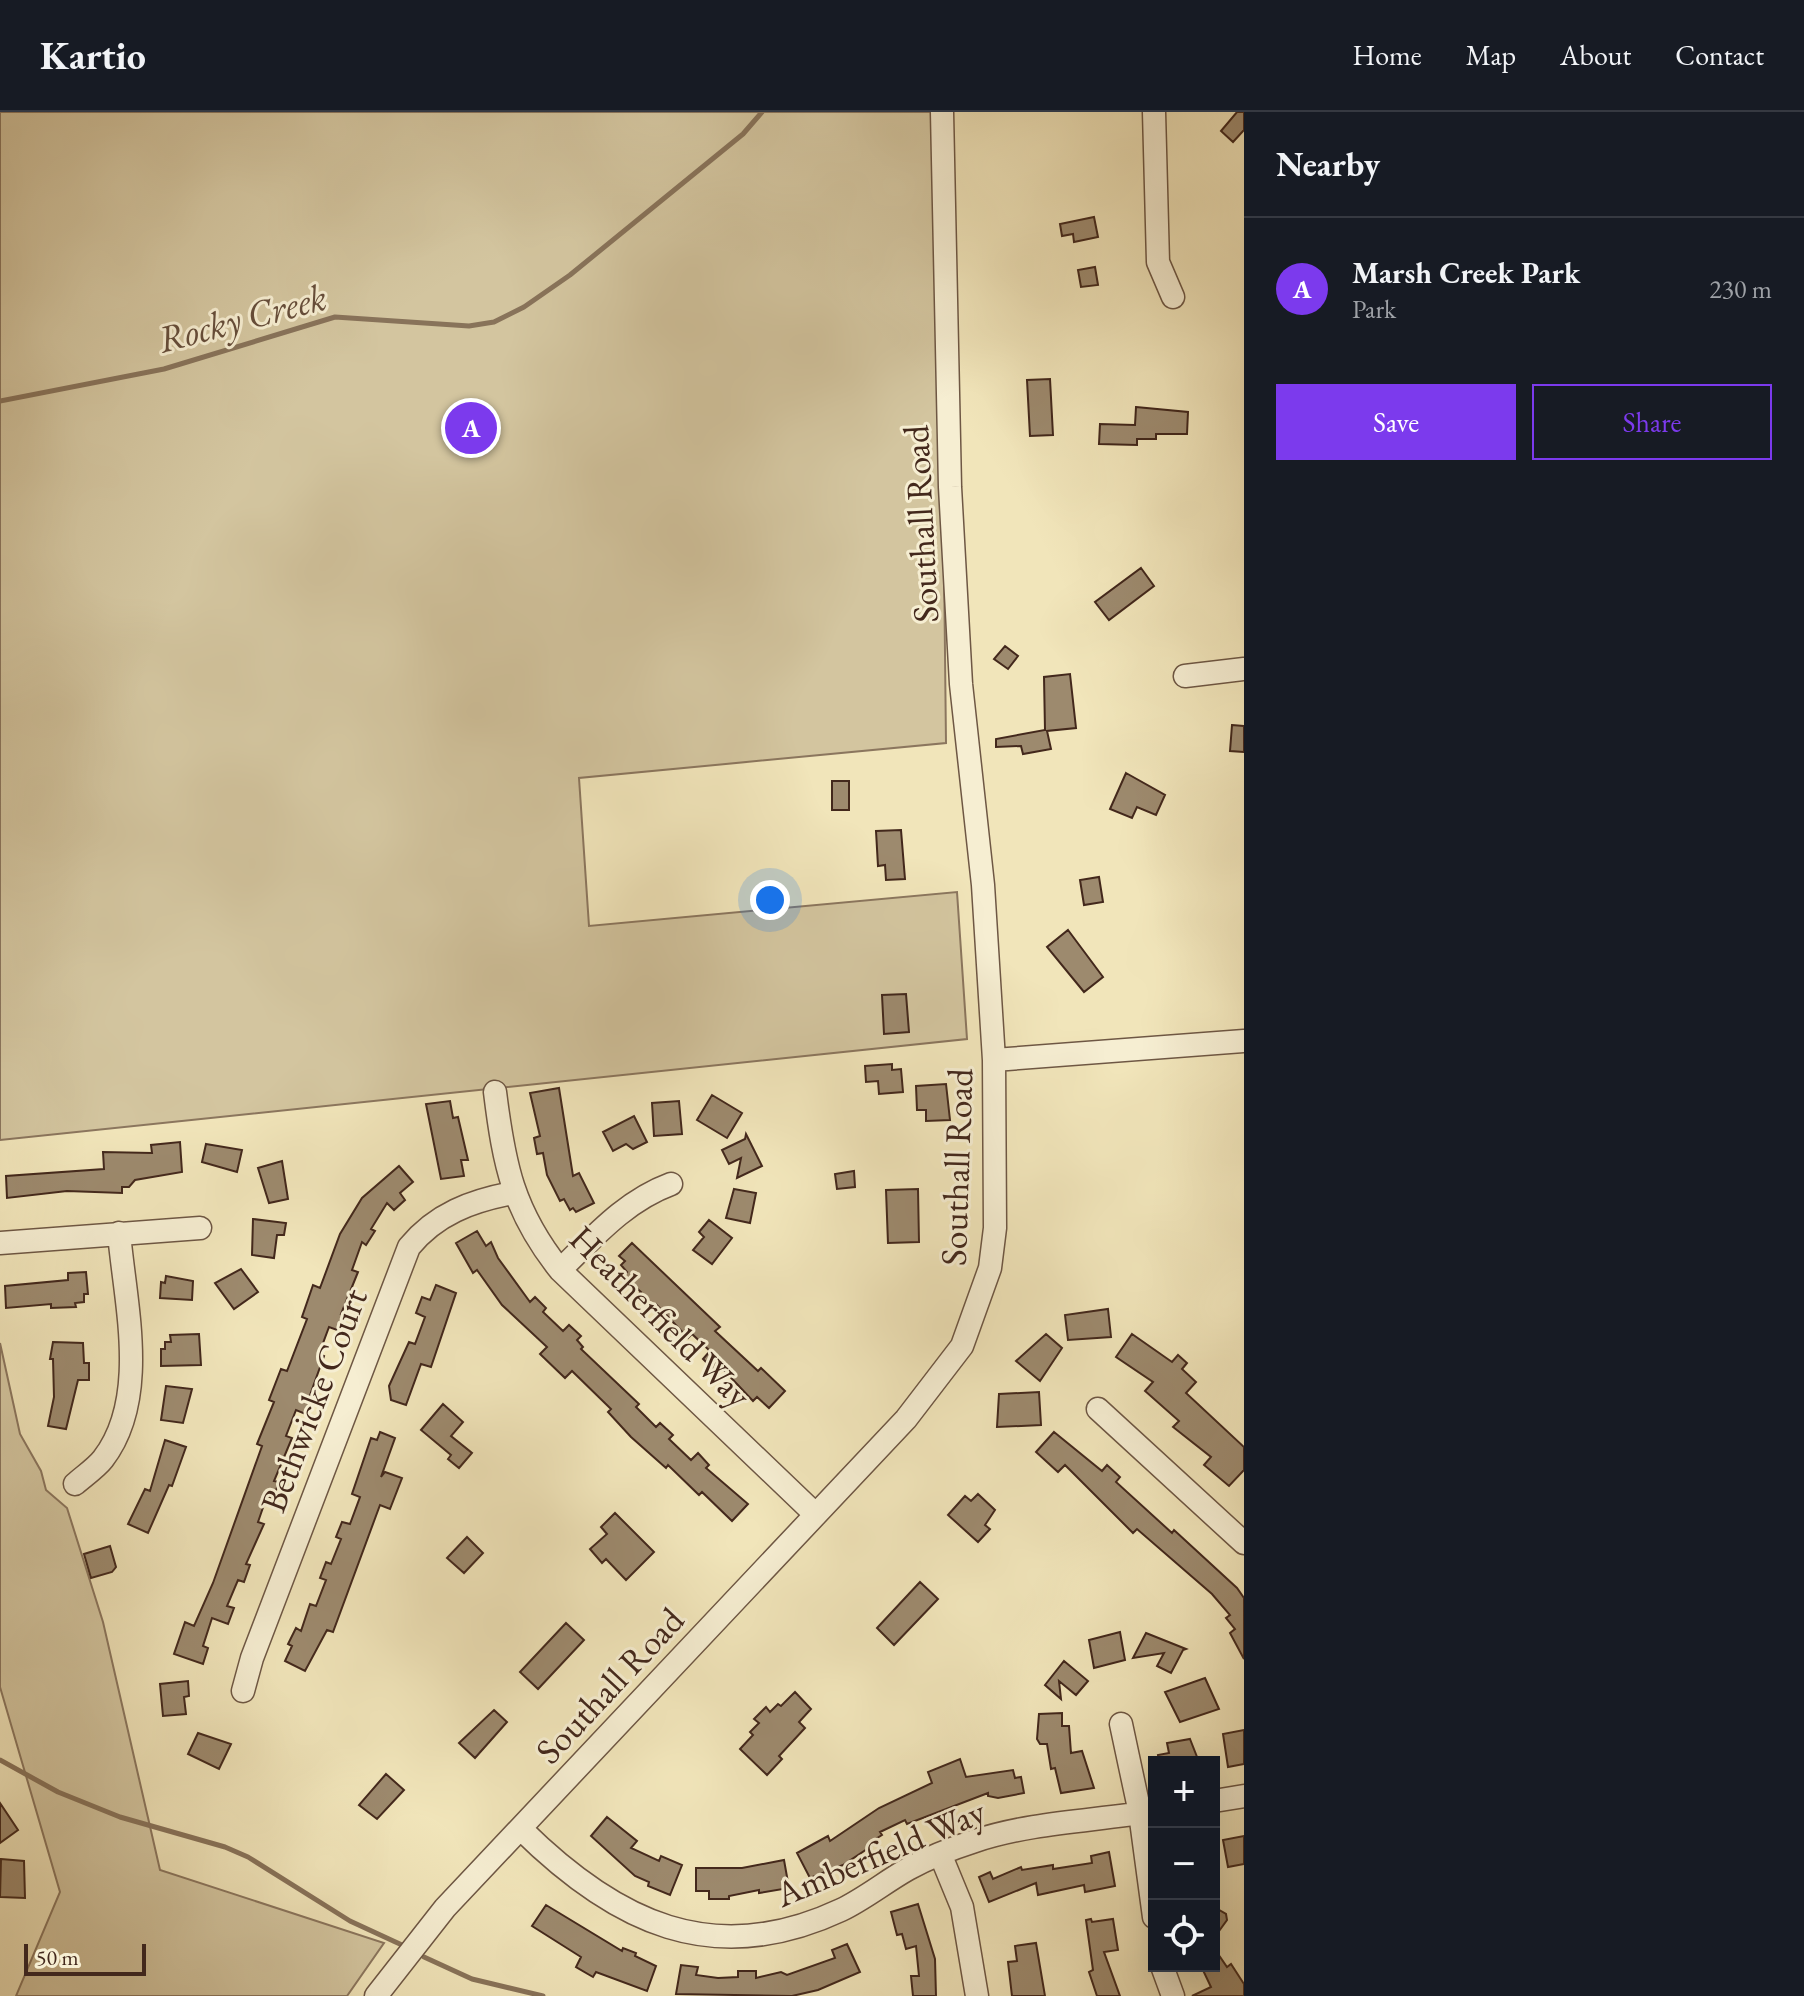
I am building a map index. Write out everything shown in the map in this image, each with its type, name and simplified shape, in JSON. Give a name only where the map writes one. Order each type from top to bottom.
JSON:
[{"type":"street","name":"Southall Road","points":[[376,1996],[445,1908],[935,1385],[962,1346],[979,1308],[990,1268],[995,1228],[994,1060],[983,885],[961,684],[951,502],[942,112]]},
{"type":"street","points":[[1154,112],[1158,262],[1173,297]]},
{"type":"street","points":[[1185,676],[1244,669]]},
{"type":"street","points":[[994,1060],[1244,1041]]},
{"type":"street","name":"Heatherfield Way","points":[[495,1092],[504,1164],[513,1193],[526,1223],[560,1270],[815,1514]]},
{"type":"street","points":[[560,1270],[638,1198],[671,1184]]},
{"type":"street","name":"Bethwicke Court","points":[[243,1691],[256,1646],[409,1247],[440,1217],[470,1204],[513,1193]]},
{"type":"street","points":[[0,1243],[200,1228]]},
{"type":"street","points":[[75,1484],[103,1459],[126,1413],[130,1375],[119,1233]]},
{"type":"street","points":[[1098,1409],[1240,1532]]},
{"type":"street","points":[[1121,1724],[1147,1812],[1153,1900]]},
{"type":"street","points":[[1220,1800],[1244,1796]]},
{"type":"street","name":"Amberfield Way","points":[[521,1829],[552,1860],[619,1908],[694,1936],[738,1939],[785,1932],[842,1909],[910,1868],[996,1835],[1147,1812]]},
{"type":"street","points":[[941,1856],[962,1907],[977,1996]]},
{"type":"street","points":[[1164,1972],[1173,1996]]},
{"type":"shaded area","points":[[0,112],[939,112],[946,743],[579,778],[589,926],[957,892],[967,1039],[0,1140]]},
{"type":"shaded area","points":[[0,1343],[20,1434],[41,1471],[46,1490],[67,1508],[103,1622],[160,1870],[384,1943],[347,1996],[16,1996],[60,1892],[0,1687]]},
{"type":"building","points":[[1237,112],[1244,112],[1244,130],[1233,142],[1221,131]]},
{"type":"building","points":[[1094,217],[1098,237],[1074,242],[1073,234],[1062,236],[1060,224]]},
{"type":"building","points":[[1095,267],[1098,285],[1081,287],[1078,270]]},
{"type":"building","points":[[1050,379],[1053,435],[1030,436],[1027,380]]},
{"type":"building","points":[[1136,407],[1188,412],[1187,434],[1156,434],[1156,439],[1137,439],[1137,445],[1099,444],[1100,424],[1135,425]]},
{"type":"building","points":[[1141,568],[1154,586],[1109,620],[1095,602]]},
{"type":"building","points":[[1005,646],[1018,656],[1008,669],[994,659]]},
{"type":"building","points":[[1070,674],[1076,728],[1047,731],[1051,749],[1023,754],[1021,746],[996,747],[996,739],[1045,730],[1044,677]]},
{"type":"building","points":[[1232,725],[1244,726],[1244,752],[1230,751]]},
{"type":"building","points":[[1126,773],[1165,795],[1156,815],[1137,807],[1132,818],[1110,809]]},
{"type":"building","points":[[832,781],[849,781],[849,810],[832,810]]},
{"type":"building","points":[[901,830],[905,879],[886,880],[885,865],[878,866],[876,831]]},
{"type":"building","points":[[1099,877],[1103,902],[1084,905],[1080,880]]},
{"type":"building","points":[[1068,930],[1103,977],[1084,992],[1047,947]]},
{"type":"building","points":[[906,994],[909,1032],[884,1034],[882,995]]},
{"type":"building","points":[[892,1064],[892,1070],[901,1069],[903,1092],[879,1094],[878,1081],[866,1082],[865,1066]]},
{"type":"building","points":[[946,1084],[950,1120],[926,1121],[926,1110],[917,1110],[916,1086]]},
{"type":"building","points":[[559,1088],[573,1176],[579,1173],[594,1203],[576,1212],[573,1208],[570,1210],[564,1199],[560,1201],[547,1175],[543,1153],[537,1154],[534,1138],[540,1136],[530,1093]]},
{"type":"building","points":[[712,1095],[742,1113],[727,1138],[697,1120]]},
{"type":"building","points":[[450,1101],[453,1118],[458,1117],[468,1160],[461,1160],[464,1176],[441,1179],[426,1104]]},
{"type":"building","points":[[679,1101],[682,1134],[654,1136],[652,1103]]},
{"type":"building","points":[[634,1116],[647,1142],[633,1149],[626,1144],[613,1151],[603,1132]]},
{"type":"building","points":[[746,1134],[762,1166],[737,1178],[741,1158],[729,1164],[722,1150],[745,1139]]},
{"type":"building","points":[[180,1142],[182,1172],[135,1180],[129,1187],[122,1187],[122,1193],[67,1191],[7,1198],[6,1176],[104,1169],[103,1152],[152,1153],[151,1145]]},
{"type":"building","points":[[206,1144],[242,1150],[237,1172],[202,1162]]},
{"type":"building","points":[[282,1161],[288,1199],[269,1203],[258,1168]]},
{"type":"building","points":[[399,1166],[413,1182],[400,1193],[405,1200],[394,1210],[387,1203],[371,1229],[375,1231],[366,1245],[362,1242],[352,1270],[358,1272],[341,1314],[346,1315],[340,1331],[329,1327],[319,1354],[324,1356],[309,1398],[314,1399],[308,1415],[296,1410],[286,1436],[292,1438],[274,1481],[279,1482],[273,1498],[267,1496],[258,1522],[264,1524],[246,1564],[250,1565],[244,1582],[238,1580],[227,1606],[234,1608],[228,1624],[212,1618],[203,1646],[208,1648],[203,1664],[174,1654],[185,1622],[194,1626],[213,1583],[262,1446],[257,1444],[274,1402],[269,1400],[281,1369],[287,1371],[307,1319],[302,1317],[313,1285],[320,1288],[340,1234],[362,1198]]},
{"type":"building","points":[[854,1171],[855,1187],[837,1189],[835,1174]]},
{"type":"building","points":[[734,1189],[756,1193],[750,1223],[726,1218]]},
{"type":"building","points":[[918,1189],[919,1242],[888,1243],[886,1190]]},
{"type":"building","points":[[253,1219],[286,1223],[284,1235],[277,1235],[274,1258],[252,1255]]},
{"type":"building","points":[[709,1220],[732,1238],[712,1264],[693,1250],[704,1237],[699,1232]]},
{"type":"building","points":[[477,1231],[486,1246],[491,1242],[498,1258],[530,1302],[535,1297],[546,1308],[543,1312],[563,1331],[569,1325],[581,1336],[577,1340],[583,1347],[581,1349],[639,1404],[636,1407],[656,1427],[660,1423],[673,1435],[669,1439],[691,1460],[698,1453],[709,1465],[706,1468],[748,1504],[732,1521],[702,1492],[699,1495],[668,1465],[666,1468],[631,1437],[608,1412],[611,1409],[572,1371],[565,1378],[540,1354],[547,1347],[502,1305],[477,1270],[473,1273],[456,1243]]},
{"type":"building","points":[[632,1243],[720,1327],[715,1331],[785,1391],[769,1408],[757,1397],[753,1401],[719,1365],[714,1370],[703,1359],[710,1351],[692,1334],[688,1338],[656,1304],[651,1308],[638,1295],[641,1292],[623,1276],[627,1272],[621,1265],[625,1261],[619,1256]]},
{"type":"building","points":[[241,1269],[258,1292],[234,1309],[215,1283]]},
{"type":"building","points":[[86,1272],[88,1294],[84,1294],[84,1302],[75,1303],[76,1307],[51,1308],[51,1304],[6,1308],[5,1286],[68,1280],[68,1273]]},
{"type":"building","points":[[166,1276],[193,1281],[192,1300],[160,1298],[161,1282],[165,1283]]},
{"type":"building","points":[[436,1285],[456,1293],[431,1367],[421,1364],[406,1405],[391,1400],[389,1386],[409,1342],[415,1344],[425,1317],[416,1313],[422,1297],[430,1300]]},
{"type":"building","points":[[1108,1309],[1111,1337],[1068,1340],[1065,1315]]},
{"type":"building","points":[[199,1334],[201,1365],[161,1366],[161,1349],[165,1349],[165,1342],[171,1342],[170,1335]]},
{"type":"building","points":[[1046,1334],[1062,1348],[1040,1381],[1016,1361]]},
{"type":"building","points":[[1132,1334],[1172,1362],[1178,1355],[1187,1363],[1182,1369],[1196,1382],[1186,1393],[1244,1447],[1244,1470],[1229,1486],[1204,1465],[1211,1457],[1173,1427],[1179,1421],[1145,1391],[1153,1382],[1116,1357]]},
{"type":"building","points":[[53,1342],[83,1343],[84,1363],[89,1363],[89,1380],[78,1380],[66,1429],[48,1426],[54,1397],[53,1359],[50,1359]]},
{"type":"building","points":[[166,1386],[192,1389],[183,1423],[161,1420]]},
{"type":"building","points":[[1039,1392],[1041,1425],[997,1427],[999,1394]]},
{"type":"building","points":[[443,1404],[463,1422],[451,1436],[472,1453],[459,1468],[448,1459],[451,1455],[421,1430]]},
{"type":"building","points":[[380,1432],[395,1438],[381,1477],[385,1472],[402,1478],[390,1509],[380,1505],[333,1632],[327,1630],[305,1671],[285,1661],[292,1646],[288,1644],[296,1628],[301,1631],[310,1604],[316,1606],[326,1580],[320,1578],[326,1562],[331,1564],[341,1539],[336,1537],[342,1522],[350,1524],[360,1497],[352,1494],[371,1438],[377,1440]]},
{"type":"building","points":[[1054,1432],[1102,1471],[1107,1465],[1120,1477],[1116,1482],[1237,1588],[1244,1598],[1244,1659],[1230,1633],[1235,1629],[1226,1618],[1230,1615],[1212,1594],[1137,1529],[1133,1533],[1065,1465],[1058,1472],[1036,1452]]},
{"type":"building","points":[[165,1440],[186,1447],[172,1486],[169,1485],[148,1533],[128,1524],[145,1489],[150,1491]]},
{"type":"building","points":[[978,1494],[995,1510],[985,1525],[990,1529],[978,1542],[948,1515],[965,1496],[971,1501]]},
{"type":"building","points":[[615,1513],[654,1552],[626,1580],[606,1559],[602,1563],[590,1549],[607,1534],[601,1527]]},
{"type":"building","points":[[467,1537],[483,1553],[464,1573],[447,1558]]},
{"type":"building","points":[[110,1546],[116,1567],[112,1572],[91,1578],[84,1554]]},
{"type":"building","points":[[920,1582],[938,1599],[894,1645],[877,1628]]},
{"type":"building","points":[[566,1623],[584,1640],[538,1689],[520,1672]]},
{"type":"building","points":[[1120,1632],[1125,1660],[1094,1668],[1089,1640]]},
{"type":"building","points":[[1146,1633],[1186,1649],[1171,1673],[1157,1666],[1164,1653],[1133,1658]]},
{"type":"building","points":[[1064,1661],[1088,1681],[1076,1695],[1059,1681],[1061,1699],[1045,1685]]},
{"type":"building","points":[[1205,1678],[1219,1709],[1180,1722],[1165,1692]]},
{"type":"building","points":[[188,1681],[189,1696],[184,1697],[186,1714],[163,1716],[160,1684]]},
{"type":"building","points":[[795,1692],[811,1709],[799,1722],[805,1728],[779,1756],[782,1759],[767,1775],[740,1749],[759,1723],[754,1719],[766,1707],[770,1712],[778,1704],[781,1706]]},
{"type":"building","points":[[494,1710],[507,1722],[475,1758],[459,1743]]},
{"type":"building","points":[[1062,1713],[1062,1726],[1069,1726],[1071,1753],[1082,1751],[1094,1788],[1061,1793],[1055,1768],[1051,1769],[1047,1744],[1040,1744],[1037,1739],[1039,1714]]},
{"type":"building","points":[[1244,1730],[1244,1764],[1228,1767],[1223,1734]]},
{"type":"building","points":[[198,1733],[231,1744],[219,1769],[188,1754]]},
{"type":"building","points":[[1190,1739],[1197,1756],[1158,1756],[1169,1753],[1167,1743]]},
{"type":"building","points":[[960,1759],[966,1777],[1013,1770],[1015,1778],[1021,1777],[1024,1793],[998,1798],[988,1796],[988,1793],[907,1824],[905,1820],[880,1832],[882,1835],[874,1840],[876,1843],[843,1865],[810,1878],[797,1853],[828,1836],[830,1841],[879,1808],[932,1783],[928,1772]]},
{"type":"building","points":[[386,1774],[404,1790],[377,1819],[359,1805]]},
{"type":"building","points":[[0,1803],[18,1830],[0,1843]]},
{"type":"building","points":[[607,1817],[637,1841],[631,1848],[659,1861],[661,1856],[682,1865],[670,1895],[648,1886],[649,1882],[635,1876],[591,1836]]},
{"type":"building","points":[[1244,1836],[1244,1864],[1228,1867],[1223,1840]]},
{"type":"building","points":[[1109,1852],[1115,1886],[1085,1892],[1084,1885],[1038,1895],[1036,1883],[989,1902],[979,1877],[990,1872],[993,1879],[1021,1867],[1022,1870],[1053,1865],[1053,1869],[1092,1863],[1091,1856]]},
{"type":"building","points":[[1,1859],[24,1861],[25,1898],[0,1897]]},
{"type":"building","points":[[784,1860],[789,1888],[759,1893],[759,1890],[729,1896],[729,1899],[709,1899],[709,1891],[696,1891],[696,1868],[742,1868]]},
{"type":"building","points":[[918,1904],[935,1959],[936,1996],[913,1996],[911,1976],[919,1976],[916,1946],[906,1949],[902,1934],[897,1935],[891,1912]]},
{"type":"building","points":[[546,1905],[622,1951],[623,1948],[636,1953],[635,1956],[656,1966],[647,1991],[596,1972],[593,1977],[576,1967],[581,1957],[532,1926]]},
{"type":"building","points":[[1220,1910],[1226,1914],[1227,1920],[1220,1930]]},
{"type":"building","points":[[1091,1919],[1092,1922],[1113,1919],[1118,1950],[1104,1952],[1120,1996],[1097,1996],[1089,1972],[1093,1970],[1086,1920]]},
{"type":"building","points":[[1036,1943],[1045,1996],[1012,1996],[1008,1962],[1017,1961],[1015,1946]]},
{"type":"building","points":[[847,1944],[860,1972],[818,1990],[792,1996],[676,1994],[681,1965],[698,1967],[696,1975],[718,1978],[738,1977],[738,1971],[756,1971],[756,1978],[781,1972],[787,1975],[835,1958],[832,1950]]},
{"type":"building","points":[[1220,1957],[1227,1967],[1231,1964],[1244,1984],[1244,1996],[1192,1996],[1211,1987],[1204,1972],[1220,1972]]},
{"type":"waterway","name":"Rocky Creek","points":[[0,401],[164,369],[335,317],[469,326],[494,322],[524,307],[570,275],[743,134],[762,112]]},
{"type":"waterway","points":[[0,1760],[58,1792],[120,1817],[225,1847],[248,1857],[350,1921],[402,1945]]},
{"type":"waterway","points":[[424,1957],[472,1979],[543,1996]]},
{"type":"place","name":"Marsh Creek Park","points":[[471,428]]}]
